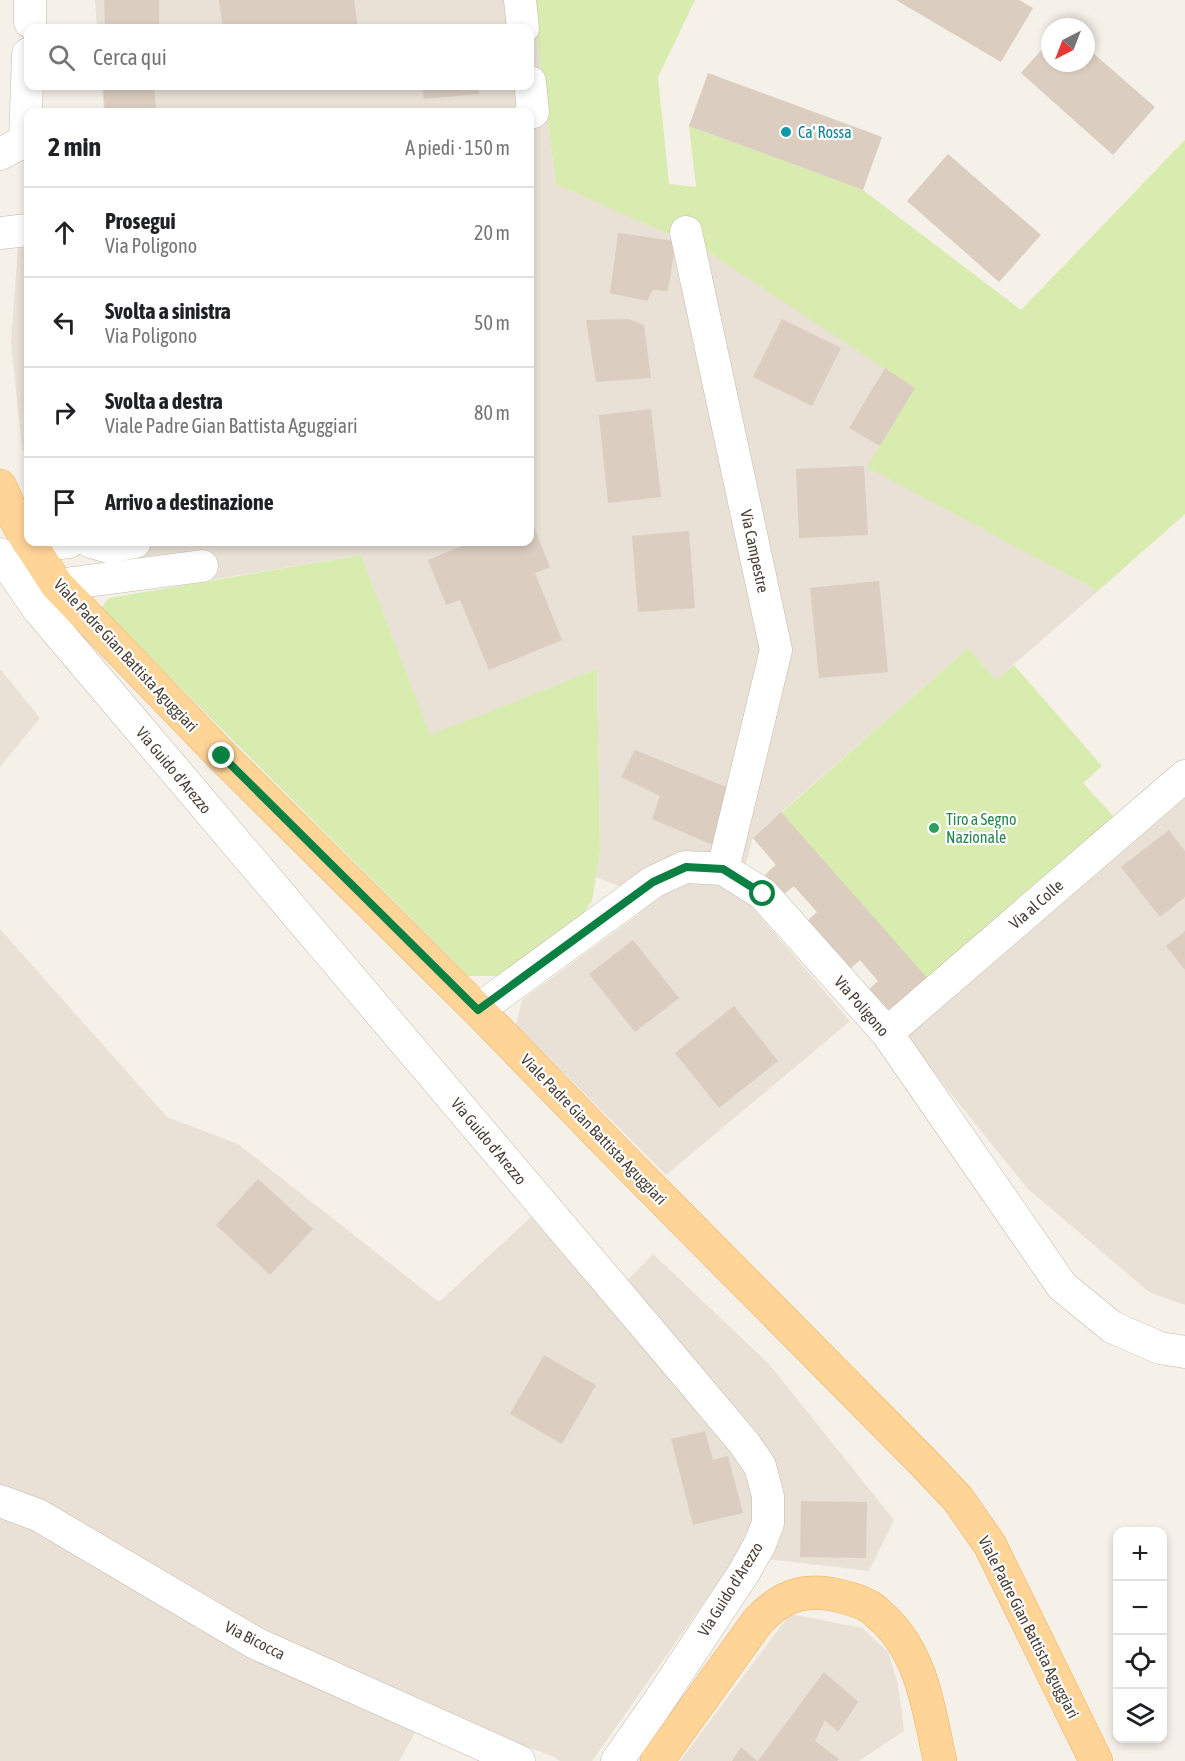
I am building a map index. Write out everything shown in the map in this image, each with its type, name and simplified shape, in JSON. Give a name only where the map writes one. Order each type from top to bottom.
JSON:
[{"type":"main road","name":"Viale Padre Gian Battista Aguggiari","points":[[0,486],[24,534]]},
{"type":"main road","name":"Viale Padre Gian Battista Aguggiari","points":[[31,546],[57,585],[222,756],[478,1010],[958,1499],[990,1545],[1096,1761]]},
{"type":"main road","points":[[657,1761],[758,1621],[772,1606],[788,1596],[806,1593],[850,1598],[871,1607],[890,1625],[910,1654],[920,1674],[940,1761]]},
{"type":"street","points":[[520,0],[523,24]]},
{"type":"street","points":[[26,108],[27,90]]},
{"type":"street","points":[[531,90],[533,108]]},
{"type":"street","points":[[0,154],[24,142]]},
{"type":"street","points":[[0,233],[24,230]]},
{"type":"street","name":"Via Campestre","points":[[686,232],[776,650],[723,869]]},
{"type":"street","name":"Via Guido d'Arezzo","points":[[0,554],[39,610],[670,1355],[744,1443],[760,1466],[768,1496],[768,1522],[760,1544],[686,1661],[617,1761]]},
{"type":"street","points":[[57,585],[202,566]]},
{"type":"street","name":"Via al Colle","points":[[887,1032],[1185,776]]},
{"type":"street","name":"Via Poligono","points":[[478,1010],[653,882],[686,867],[723,869],[763,894],[887,1032],[1062,1286],[1112,1327],[1160,1348],[1185,1352]]},
{"type":"street","name":"Via Bicocca","points":[[0,1501],[38,1515],[255,1643],[519,1761]]},
{"type":"shaded area","points":[[95,0],[532,0],[556,184],[702,230],[707,251],[915,388],[868,467],[1098,591],[996,680],[968,648],[753,837],[739,892],[850,1021],[666,1175],[516,1025],[522,1000],[639,914],[619,886],[596,877],[600,852],[597,669],[430,736],[361,555],[204,581],[199,550],[135,558],[122,546],[534,546],[534,108],[104,108],[102,90],[534,90],[534,24],[97,24]]},
{"type":"shaded area","points":[[24,245],[24,451],[11,343],[18,246]]},
{"type":"shaded area","points":[[0,669],[40,718],[0,767]]},
{"type":"shaded area","points":[[1185,795],[1185,1305],[1149,1292],[1027,1188],[903,1034]]},
{"type":"shaded area","points":[[0,929],[167,1117],[238,1144],[439,1302],[531,1217],[605,1303],[653,1254],[769,1364],[894,1520],[869,1571],[760,1558],[712,1591],[592,1761],[560,1761],[428,1710],[399,1761],[0,1761]]},
{"type":"shaded area","points":[[790,1614],[862,1628],[888,1652],[898,1684],[904,1731],[859,1761],[680,1761]]},
{"type":"green space","points":[[532,0],[695,0],[658,77],[669,184],[696,187],[689,126],[863,190],[1021,310],[1185,140],[1185,514],[1098,591],[867,467],[914,388],[707,251],[702,230],[668,234],[556,184]]},
{"type":"green space","points":[[361,555],[430,735],[597,669],[600,852],[592,901],[578,921],[502,976],[468,976],[101,608],[109,598]]},
{"type":"green space","name":"Tiro a Segno Nazionale","points":[[968,648],[996,680],[1014,665],[1102,766],[1083,783],[1115,818],[889,1016],[878,981],[860,960],[849,970],[817,912],[794,886],[783,895],[765,875],[776,864],[753,838]]},
{"type":"building","points":[[104,0],[159,0],[159,24],[105,24]]},
{"type":"building","points":[[219,0],[354,0],[357,24],[222,24]]},
{"type":"building","points":[[896,0],[1019,0],[1033,8],[1001,62]]},
{"type":"building","points":[[1041,50],[1041,72],[1095,72],[1095,55],[1155,107],[1113,155],[1021,73]]},
{"type":"building","name":"Ca' Rossa","points":[[708,73],[882,137],[863,190],[689,126]]},
{"type":"building","points":[[103,90],[154,90],[156,108],[105,108]]},
{"type":"building","points":[[423,90],[478,90],[479,94],[424,99]]},
{"type":"building","points":[[948,154],[1041,235],[999,282],[907,201]]},
{"type":"building","points":[[618,233],[676,241],[668,291],[653,290],[647,301],[610,293]]},
{"type":"building","points":[[629,319],[644,325],[651,378],[596,382],[586,320]]},
{"type":"building","points":[[782,319],[841,348],[812,406],[753,377]]},
{"type":"building","points":[[885,368],[915,388],[880,446],[849,428]]},
{"type":"building","points":[[651,409],[661,497],[608,503],[599,415]]},
{"type":"building","points":[[864,466],[868,535],[799,538],[796,469]]},
{"type":"building","points":[[534,527],[550,567],[535,573],[562,640],[489,670],[460,600],[446,605],[428,560],[462,546],[534,546]]},
{"type":"building","points":[[689,531],[695,608],[638,612],[632,536]]},
{"type":"building","points":[[879,581],[888,672],[819,678],[810,588]]},
{"type":"building","points":[[635,750],[731,789],[713,845],[652,819],[660,796],[621,777]]},
{"type":"building","points":[[781,812],[929,980],[889,1016],[867,991],[878,981],[860,960],[849,970],[806,922],[817,912],[794,886],[783,895],[765,875],[776,865],[753,838]]},
{"type":"building","points":[[1169,830],[1185,851],[1185,897],[1160,917],[1121,867]]},
{"type":"building","points":[[1185,931],[1185,970],[1166,946]]},
{"type":"building","points":[[633,940],[679,998],[635,1032],[589,974]]},
{"type":"building","points":[[734,1006],[778,1061],[719,1108],[675,1053]]},
{"type":"building","points":[[258,1179],[313,1229],[270,1275],[216,1225]]},
{"type":"building","points":[[544,1355],[596,1385],[562,1444],[510,1414]]},
{"type":"building","points":[[705,1431],[713,1460],[728,1456],[743,1513],[693,1525],[671,1439]]},
{"type":"building","points":[[801,1501],[867,1502],[866,1558],[800,1557]]},
{"type":"building","points":[[824,1672],[858,1702],[838,1732],[825,1720],[815,1741],[839,1759],[837,1761],[758,1761]]},
{"type":"building","points":[[741,1747],[757,1761],[732,1761]]},
{"type":"place","name":"Ca' Rossa","points":[[786,132]]},
{"type":"place","name":"Tiro a Segno Nazionale","points":[[934,828]]},
{"type":"route","points":[[222,756],[478,1010],[653,882],[686,867],[723,869],[763,894]]}]
